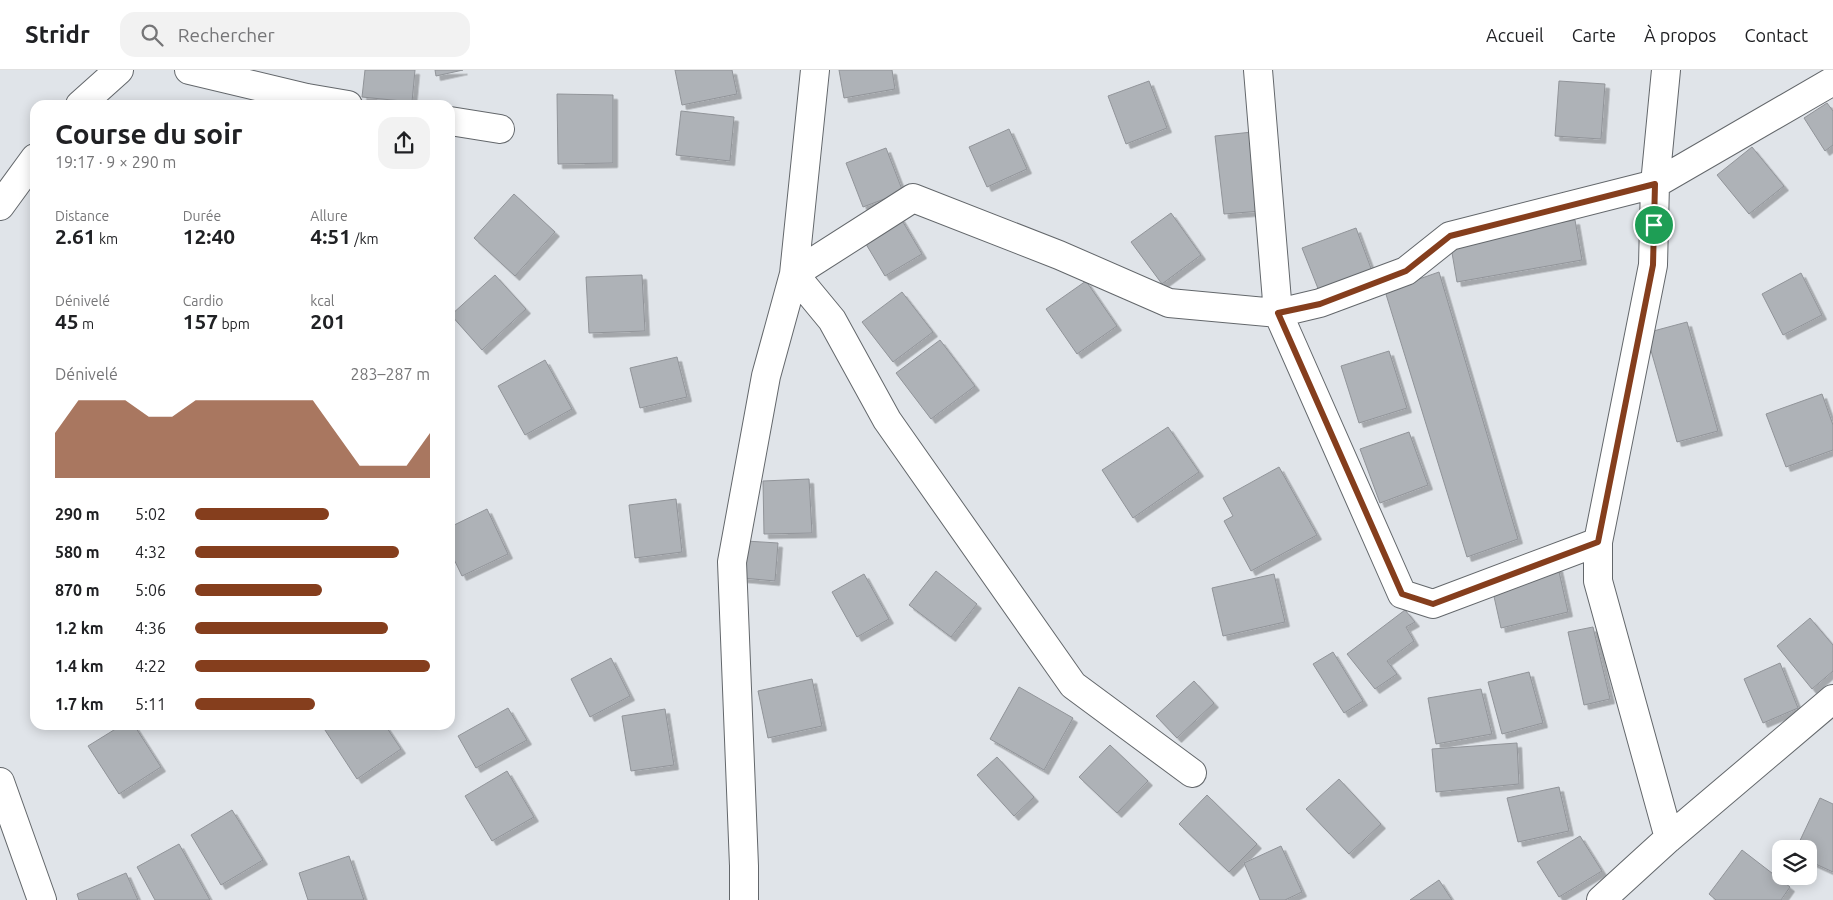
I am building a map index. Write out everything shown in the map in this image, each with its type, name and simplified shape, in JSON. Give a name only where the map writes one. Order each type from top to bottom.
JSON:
[{"type":"street","points":[[86,100],[119,70]]},
{"type":"street","points":[[189,70],[319,100]]},
{"type":"street","points":[[744,900],[732,562],[766,376],[794,274],[815,70]]},
{"type":"street","points":[[1258,70],[1278,313],[1402,594],[1433,604],[1598,542]]},
{"type":"street","points":[[1666,70],[1655,184],[1653,265],[1598,542],[1598,581],[1669,838]]},
{"type":"street","points":[[794,274],[913,198],[1059,255],[1169,303],[1278,313],[1320,304],[1406,271],[1450,236],[1655,184],[1833,81]]},
{"type":"street","points":[[455,122],[500,129]]},
{"type":"street","points":[[0,206],[30,165]]},
{"type":"street","points":[[794,274],[832,320],[887,420],[1073,685],[1192,773]]},
{"type":"street","points":[[1601,900],[1669,838],[1833,699]]},
{"type":"street","points":[[0,782],[42,900]]},
{"type":"building","points":[[365,70],[415,70],[412,100],[362,97]]},
{"type":"building","points":[[435,70],[463,70],[436,76]]},
{"type":"building","points":[[675,70],[732,70],[737,94],[682,105]]},
{"type":"building","points":[[839,70],[892,70],[895,89],[844,98]]},
{"type":"building","points":[[1149,81],[1167,128],[1126,144],[1108,96]]},
{"type":"building","points":[[1559,81],[1605,84],[1601,139],[1555,136]]},
{"type":"building","points":[[557,94],[613,95],[613,163],[558,164]]},
{"type":"building","points":[[1827,103],[1833,111],[1833,145],[1825,151],[1804,118]]},
{"type":"building","points":[[681,111],[734,117],[730,161],[676,155]]},
{"type":"building","points":[[1009,129],[1027,169],[987,187],[969,147]]},
{"type":"building","points":[[1252,132],[1261,211],[1224,214],[1215,136]]},
{"type":"building","points":[[1752,147],[1784,186],[1749,214],[1717,175]]},
{"type":"building","points":[[886,148],[903,192],[863,207],[846,163]]},
{"type":"building","points":[[514,194],[555,232],[515,276],[474,238]]},
{"type":"building","points":[[1171,213],[1201,255],[1162,284],[1131,242]]},
{"type":"building","points":[[900,217],[922,254],[885,276],[863,239]]},
{"type":"building","points":[[1575,220],[1582,260],[1457,282],[1450,241]]},
{"type":"building","points":[[1356,228],[1372,271],[1319,291],[1302,248]]},
{"type":"building","points":[[1439,272],[1518,539],[1467,557],[1385,291]]},
{"type":"building","points":[[1801,273],[1822,315],[1783,335],[1762,294]]},
{"type":"building","points":[[495,275],[526,309],[482,350],[455,320],[455,311]]},
{"type":"building","points":[[642,275],[645,331],[589,333],[586,277]]},
{"type":"building","points":[[1086,281],[1117,326],[1077,354],[1046,309]]},
{"type":"building","points":[[902,292],[933,332],[893,362],[862,322]]},
{"type":"building","points":[[1687,322],[1718,431],[1677,442],[1646,333]]},
{"type":"building","points":[[940,340],[975,386],[931,419],[896,373]]},
{"type":"building","points":[[1389,351],[1407,408],[1359,423],[1341,366]]},
{"type":"building","points":[[677,357],[687,397],[640,408],[630,368]]},
{"type":"building","points":[[545,360],[572,409],[525,435],[498,386]]},
{"type":"building","points":[[1822,394],[1833,425],[1833,450],[1786,467],[1766,414]]},
{"type":"building","points":[[1168,427],[1199,472],[1133,518],[1102,470]]},
{"type":"building","points":[[1409,432],[1428,485],[1380,503],[1360,449]]},
{"type":"building","points":[[1279,467],[1317,535],[1251,571],[1224,521],[1233,516],[1223,498]]},
{"type":"building","points":[[809,479],[812,533],[764,534],[763,481]]},
{"type":"building","points":[[676,499],[682,552],[635,558],[629,505]]},
{"type":"building","points":[[487,509],[508,554],[462,576],[455,561],[455,525]]},
{"type":"building","points":[[746,541],[778,543],[775,581],[743,578]]},
{"type":"building","points":[[1558,567],[1568,612],[1501,628],[1491,583]]},
{"type":"building","points":[[936,571],[977,604],[951,637],[909,605]]},
{"type":"building","points":[[864,574],[889,619],[857,637],[832,592]]},
{"type":"building","points":[[1274,574],[1285,622],[1223,636],[1212,588]]},
{"type":"building","points":[[1405,610],[1415,622],[1406,627],[1414,641],[1387,661],[1397,674],[1375,689],[1347,654]]},
{"type":"building","points":[[1810,618],[1833,645],[1833,671],[1812,689],[1777,646]]},
{"type":"building","points":[[1593,627],[1610,699],[1584,705],[1568,632]]},
{"type":"building","points":[[1333,652],[1363,701],[1344,713],[1313,664]]},
{"type":"building","points":[[611,658],[630,696],[590,717],[571,679]]},
{"type":"building","points":[[1780,663],[1798,708],[1763,723],[1744,679]]},
{"type":"building","points":[[1529,672],[1543,723],[1502,734],[1488,682]]},
{"type":"building","points":[[812,679],[822,726],[768,738],[758,691]]},
{"type":"building","points":[[1194,681],[1214,703],[1177,738],[1156,716]]},
{"type":"building","points":[[1019,687],[1073,718],[1044,770],[990,739]]},
{"type":"building","points":[[1481,689],[1492,734],[1436,744],[1428,698]]},
{"type":"building","points":[[508,708],[527,740],[476,768],[458,736]]},
{"type":"building","points":[[665,709],[674,765],[631,771],[622,716]]},
{"type":"building","points":[[114,730],[137,730],[161,767],[119,794],[88,746]]},
{"type":"building","points":[[325,730],[388,730],[401,749],[357,779]]},
{"type":"building","points":[[1517,743],[1519,784],[1436,792],[1432,749]]},
{"type":"building","points":[[1110,745],[1148,781],[1117,813],[1079,777]]},
{"type":"building","points":[[997,757],[1034,797],[1014,816],[977,775]]},
{"type":"building","points":[[507,771],[534,817],[492,841],[465,796]]},
{"type":"building","points":[[1339,779],[1381,824],[1349,854],[1306,809]]},
{"type":"building","points":[[1559,787],[1569,831],[1518,842],[1507,798]]},
{"type":"building","points":[[1207,795],[1257,844],[1229,872],[1179,824]]},
{"type":"building","points":[[1820,798],[1833,804],[1833,872],[1817,865],[1817,840],[1800,840]]},
{"type":"building","points":[[232,810],[263,860],[221,885],[191,835]]},
{"type":"building","points":[[1580,836],[1602,871],[1559,897],[1537,862]]},
{"type":"building","points":[[179,844],[210,900],[155,900],[137,867]]},
{"type":"building","points":[[1281,846],[1302,892],[1285,900],[1260,900],[1244,863]]},
{"type":"building","points":[[1742,850],[1772,873],[1772,885],[1787,885],[1790,887],[1781,900],[1716,900],[1709,894]]},
{"type":"building","points":[[349,856],[364,900],[308,900],[299,873]]},
{"type":"building","points":[[126,873],[138,900],[79,900],[77,894]]},
{"type":"building","points":[[1439,880],[1452,900],[1410,900]]},
{"type":"route","points":[[1655,184],[1654,225],[1653,265],[1598,542],[1433,604],[1402,594],[1278,313],[1320,304],[1406,271],[1450,236],[1655,184]]}]
